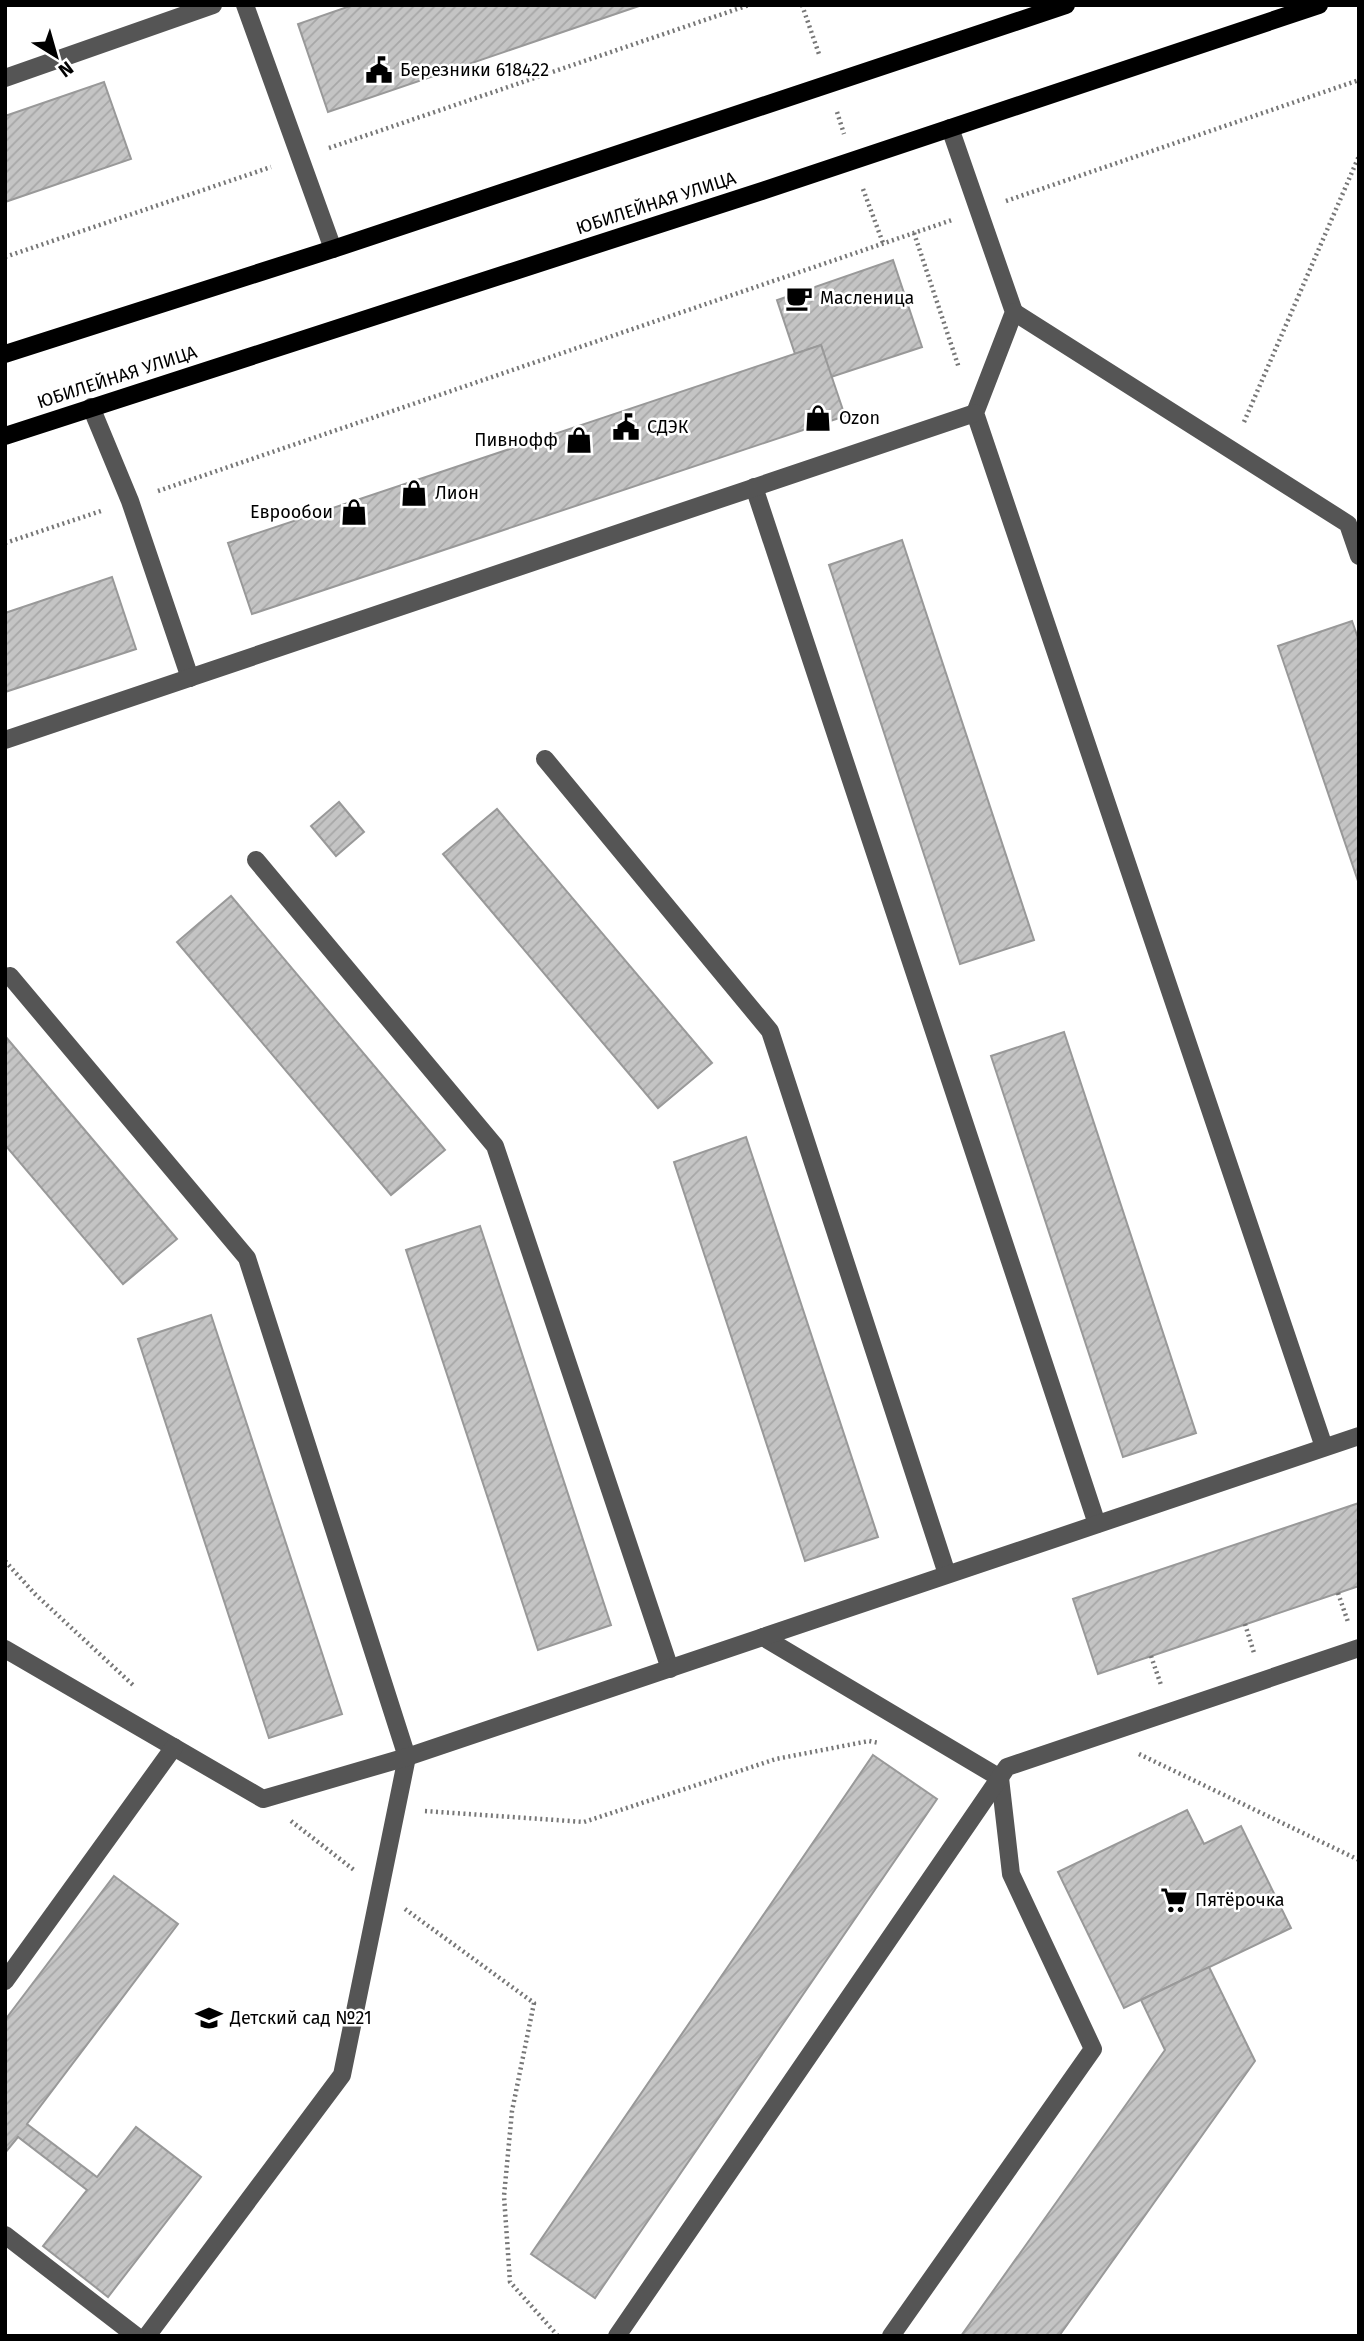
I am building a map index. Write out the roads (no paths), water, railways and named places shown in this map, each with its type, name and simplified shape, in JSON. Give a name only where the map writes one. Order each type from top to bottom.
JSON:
[{"type":"main road","points":[[5,354],[829,86],[1066,5]]},
{"type":"main road","name":"ЮБИЛЕЙНАЯ УЛИЦА","points":[[5,436],[852,161],[1319,5]]},
{"type":"lane","points":[[5,78],[213,5]]},
{"type":"lane","points":[[245,5],[333,249]]},
{"type":"lane","points":[[950,128],[981,210],[1014,312],[975,413],[1324,1447]]},
{"type":"lane","points":[[1014,312],[1348,524],[1359,556]]},
{"type":"lane","points":[[91,407],[130,501],[190,678]]},
{"type":"lane","points":[[5,740],[975,413]]},
{"type":"lane","points":[[754,488],[1097,1524]]},
{"type":"lane","points":[[545,759],[770,1031],[947,1574]]},
{"type":"lane","points":[[256,860],[495,1146],[670,1668]]},
{"type":"lane","points":[[10,976],[247,1258],[407,1756],[342,2075],[147,2336]]},
{"type":"lane","points":[[5,1650],[263,1799],[407,1756],[1359,1436]]},
{"type":"lane","points":[[763,1637],[1000,1777]]},
{"type":"lane","points":[[617,2336],[1007,1767],[1359,1648]]},
{"type":"lane","points":[[5,1981],[174,1747]]},
{"type":"lane","points":[[891,2336],[1093,2049],[1011,1874],[1000,1777]]},
{"type":"lane","points":[[5,2235],[136,2336]]},
{"type":"place","name":"Березники 618422","points":[[379,70]]},
{"type":"place","name":"Масленица","points":[[799,298]]},
{"type":"place","name":"Ozon","points":[[818,418]]},
{"type":"place","name":"СДЭК","points":[[626,427]]},
{"type":"place","name":"Пивнофф","points":[[579,440]]},
{"type":"place","name":"Лион","points":[[414,493]]},
{"type":"place","name":"Еврообои","points":[[354,512]]},
{"type":"place","name":"Пятёрочка","points":[[1174,1900]]},
{"type":"place","name":"Детский сад №21","points":[[209,2018]]}]
